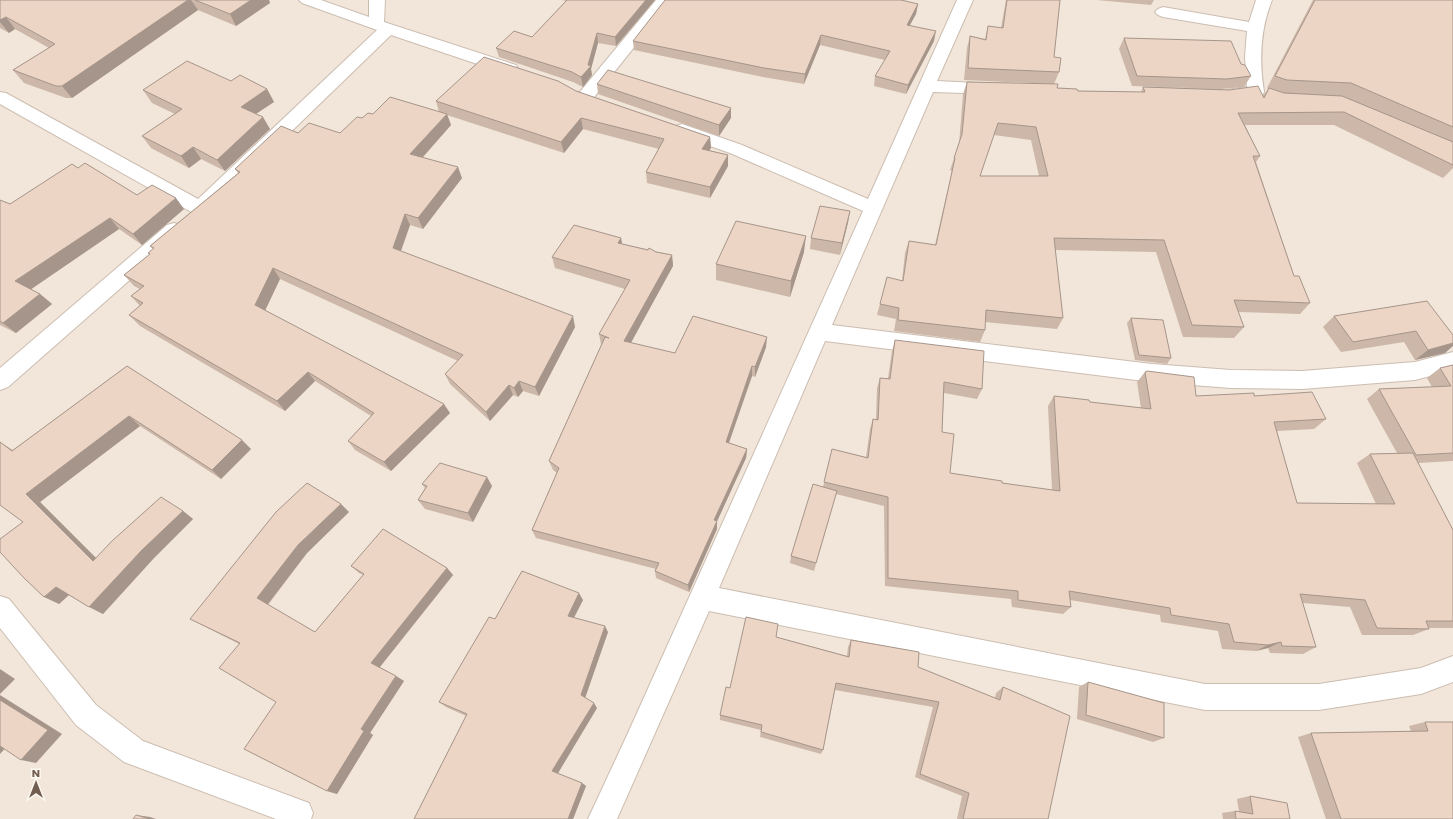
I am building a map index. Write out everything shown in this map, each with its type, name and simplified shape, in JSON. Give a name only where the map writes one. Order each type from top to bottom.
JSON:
[{"type":"street","points":[[307,0],[382,27],[522,72]]},
{"type":"street","points":[[377,0],[382,27]]},
{"type":"street","points":[[586,96],[664,0]]},
{"type":"street","points":[[602,819],[638,743],[872,208],[965,0]]},
{"type":"street","points":[[1221,96],[1263,94],[1254,79],[1255,28],[1257,14],[1264,0]]},
{"type":"street","points":[[1163,12],[1255,28]]},
{"type":"street","points":[[0,381],[200,208],[382,27]]},
{"type":"street","points":[[926,86],[1014,89]]},
{"type":"street","points":[[0,97],[200,208]]},
{"type":"street","points":[[668,125],[736,149],[872,208]]},
{"type":"street","points":[[819,332],[1152,374],[1231,379],[1302,380],[1415,371],[1453,361]]},
{"type":"street","points":[[702,597],[1205,697],[1319,697],[1421,680],[1453,669]]},
{"type":"street","points":[[0,608],[86,715],[134,752],[299,813]]},
{"type":"shaded area","points":[[0,0],[1453,0],[1453,819],[0,819]]},
{"type":"building","points":[[0,0],[188,0],[62,86],[56,86],[13,70],[55,44],[6,17],[0,20]]},
{"type":"building","points":[[195,0],[251,0],[230,14]]},
{"type":"building","points":[[567,0],[646,0],[615,37],[597,33],[588,65],[591,66],[581,77],[572,72],[496,48],[514,31],[532,37]]},
{"type":"building","points":[[665,0],[901,0],[918,4],[907,25],[936,31],[908,85],[875,76],[890,51],[821,35],[805,74],[764,68],[633,41]]},
{"type":"building","points":[[1007,0],[1060,0],[1054,57],[1061,58],[1059,72],[968,68],[970,36],[986,40],[988,26],[1003,28]]},
{"type":"building","points":[[1315,0],[1453,0],[1453,127],[1351,83],[1287,80],[1275,76]]},
{"type":"building","points":[[1124,38],[1231,41],[1241,64],[1245,65],[1251,76],[1227,79],[1137,76]]},
{"type":"building","points":[[484,57],[558,81],[576,91],[710,137],[702,149],[728,155],[710,187],[646,172],[664,139],[581,118],[561,142],[436,101]]},
{"type":"building","points":[[187,61],[231,81],[240,75],[267,89],[241,107],[263,117],[217,160],[193,147],[181,156],[142,136],[182,109],[143,90]]},
{"type":"building","points":[[608,70],[731,108],[719,125],[597,84]]},
{"type":"building","points":[[967,82],[1058,84],[1057,88],[1077,89],[1078,91],[1145,92],[1143,87],[1229,90],[1258,86],[1264,98],[1269,88],[1284,93],[1342,96],[1453,142],[1453,165],[1344,112],[1238,113],[1260,156],[1253,156],[1294,276],[1299,276],[1310,303],[1234,300],[1244,327],[1192,325],[1164,240],[1054,238],[1063,318],[986,310],[985,330],[898,320],[899,308],[880,304],[887,277],[903,281],[909,241],[936,245],[954,158],[962,134]],"holes":[[[998,123],[1036,127],[1048,176],[980,176]]]},
{"type":"building","points":[[390,97],[447,114],[410,154],[458,167],[418,218],[405,214],[393,248],[573,316],[535,387],[519,381],[514,388],[509,385],[486,412],[445,374],[463,355],[273,268],[255,305],[444,404],[384,462],[348,441],[374,413],[308,372],[277,401],[129,315],[143,303],[131,296],[144,286],[124,275],[150,254],[148,253],[154,248],[150,246],[240,172],[235,169],[281,126],[298,133],[309,123],[340,133],[357,117],[362,118],[368,113],[373,114]]},
{"type":"building","points":[[85,163],[137,195],[152,185],[176,198],[133,234],[110,218],[15,281],[40,294],[3,323],[0,321],[0,200],[10,204],[72,164],[78,168]]},
{"type":"building","points":[[820,206],[850,211],[842,243],[811,238]]},
{"type":"building","points":[[736,221],[806,236],[791,281],[716,264]]},
{"type":"building","points":[[574,225],[621,238],[618,243],[648,250],[649,248],[656,252],[672,255],[624,341],[675,353],[693,316],[767,337],[755,367],[752,366],[726,442],[747,449],[714,520],[717,521],[688,585],[655,571],[659,563],[532,530],[559,468],[549,461],[605,337],[609,338],[599,334],[630,280],[552,257]]},
{"type":"building","points":[[1427,301],[1453,335],[1453,343],[1428,350],[1416,331],[1353,342],[1334,316]]},
{"type":"building","points":[[1131,318],[1163,320],[1171,358],[1139,355]]},
{"type":"building","points":[[895,340],[984,351],[982,389],[944,382],[942,432],[954,434],[950,473],[1002,481],[1002,483],[1060,491],[1054,396],[1151,409],[1145,372],[1147,371],[1194,377],[1196,396],[1254,393],[1254,396],[1312,392],[1326,419],[1274,422],[1297,503],[1395,504],[1370,454],[1413,453],[1453,530],[1453,621],[1426,621],[1429,629],[1377,628],[1365,600],[1300,594],[1316,647],[1282,646],[1281,642],[1268,645],[1234,642],[1229,624],[1171,615],[1170,608],[1069,591],[1071,607],[1018,600],[1018,591],[888,578],[888,497],[824,482],[832,449],[868,458],[873,419],[878,420],[880,378],[890,379]]},
{"type":"building","points":[[1453,365],[1453,453],[1416,455],[1379,389],[1451,386],[1440,368]]},
{"type":"building","points":[[127,366],[242,440],[212,470],[129,416],[26,494],[93,561],[112,541],[161,497],[183,511],[142,550],[89,607],[56,587],[44,597],[0,552],[0,539],[23,522],[0,505],[0,442],[12,451]]},
{"type":"building","points":[[440,463],[487,477],[468,513],[418,500],[427,486],[422,484]]},
{"type":"building","points":[[307,483],[341,504],[298,545],[257,598],[315,632],[364,574],[351,566],[383,529],[447,568],[371,663],[396,676],[361,729],[364,731],[327,791],[244,749],[276,702],[219,668],[240,643],[190,619],[276,512]]},
{"type":"building","points":[[813,484],[837,491],[816,563],[791,556]]},
{"type":"building","points":[[522,571],[579,593],[568,616],[605,626],[581,695],[594,703],[552,771],[582,783],[568,819],[414,819],[467,714],[439,702],[489,617],[495,619]]},
{"type":"building","points":[[746,617],[778,624],[776,637],[849,657],[851,640],[919,652],[918,667],[1000,700],[1003,687],[1070,716],[1048,819],[963,819],[969,793],[920,774],[939,702],[836,683],[823,750],[761,732],[762,725],[720,715],[726,687],[730,688]]},
{"type":"building","points":[[1088,682],[1164,703],[1164,738],[1086,715]]},
{"type":"building","points":[[0,700],[48,730],[21,760],[0,746]]},
{"type":"building","points":[[1425,722],[1453,722],[1453,819],[1341,819],[1311,733],[1428,731]]},
{"type":"building","points":[[1250,796],[1287,803],[1290,819],[1236,819],[1235,811],[1253,814]]},
{"type":"building","points":[[136,815],[150,819],[133,819]]}]
